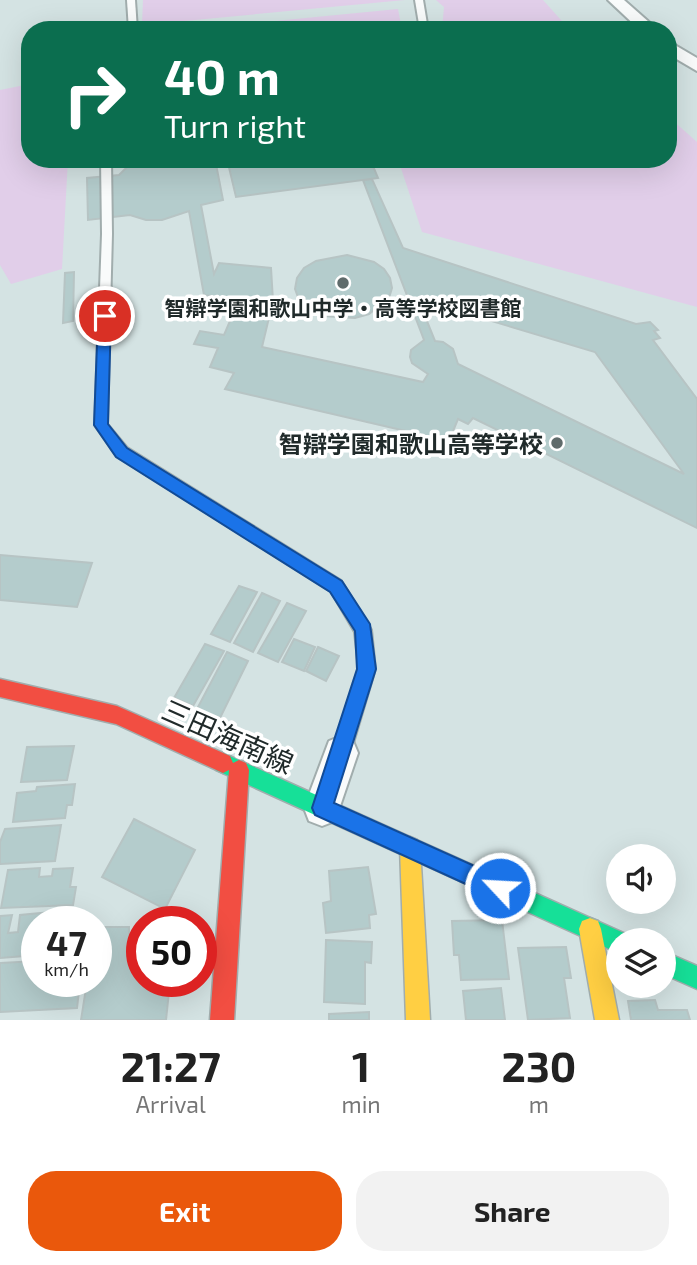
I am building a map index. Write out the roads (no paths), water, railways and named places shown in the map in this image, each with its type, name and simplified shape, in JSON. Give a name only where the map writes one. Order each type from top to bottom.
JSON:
[{"type":"main road","name":"三田海南線","points":[[0,688],[117,715],[606,936]]},
{"type":"main road","points":[[222,1020],[239,770]]},
{"type":"main road","points":[[410,847],[418,1020]]},
{"type":"main road","points":[[590,929],[607,1020]]},
{"type":"main road","points":[[676,968],[697,978]]},
{"type":"street","points":[[615,0],[640,21]]},
{"type":"street","points":[[677,52],[697,66]]},
{"type":"street","points":[[322,808],[341,753]]},
{"type":"lane","points":[[131,0],[132,21]]},
{"type":"lane","points":[[419,0],[422,21]]},
{"type":"lane","points":[[106,168],[107,234],[101,425],[122,452],[336,586],[363,630],[367,669],[341,753]]},
{"type":"place","name":"智辯学園和歌山中学・高等学校図書館","points":[[343,283]]},
{"type":"place","name":"智辯学園和歌山高等学校","points":[[557,443]]}]
